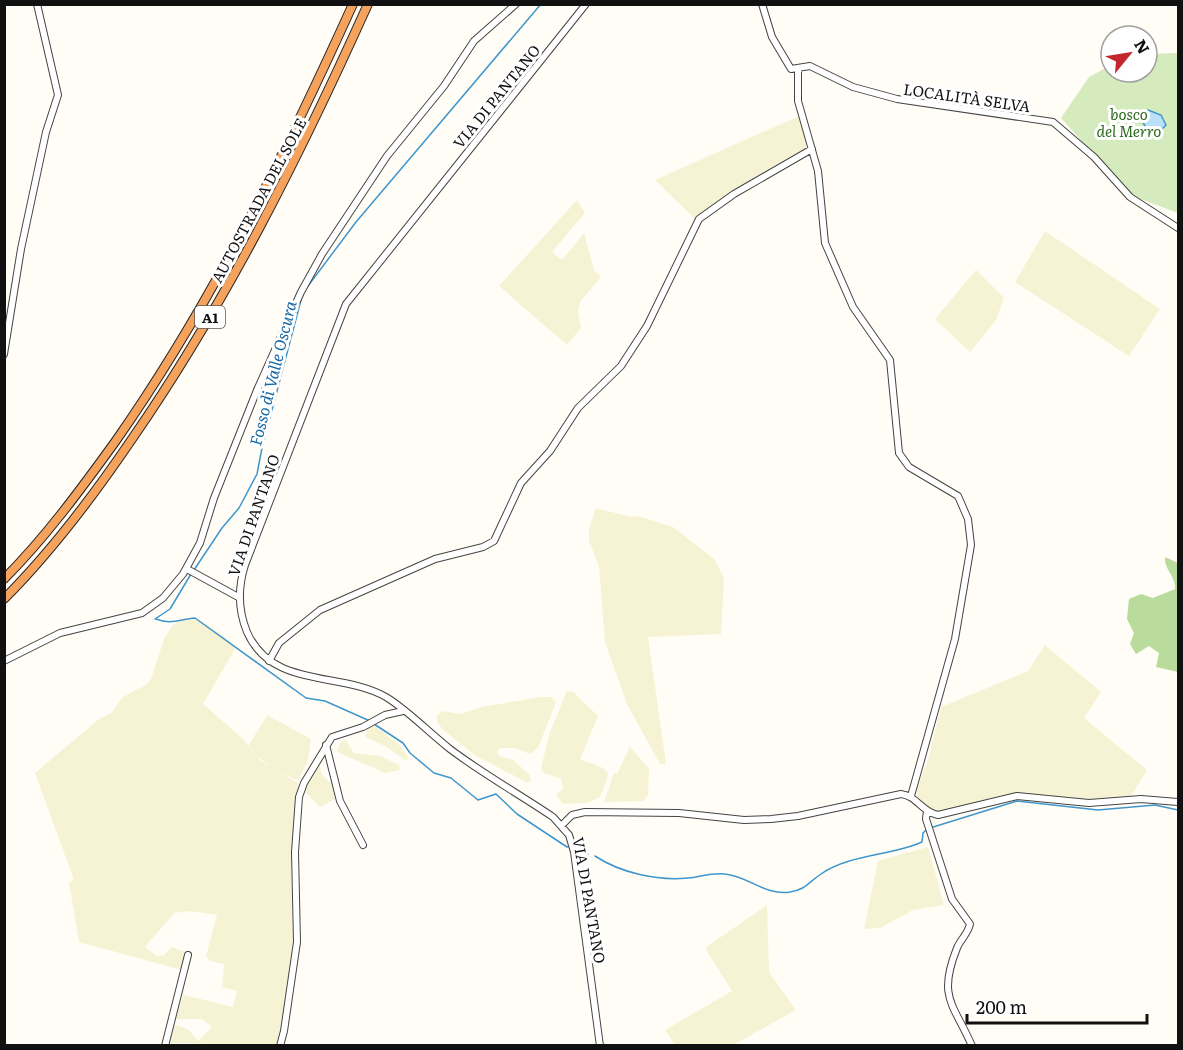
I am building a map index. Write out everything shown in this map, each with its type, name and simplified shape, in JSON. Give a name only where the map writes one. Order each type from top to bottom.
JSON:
[{"type":"highway","name":"AUTOSTRADA DEL SOLE","points":[[4,579],[85,485],[154,386],[227,263],[297,127],[353,4]]},
{"type":"highway","name":"AUTOSTRADA DEL SOLE","points":[[4,599],[95,494],[165,392],[249,248],[310,132],[368,4]]},
{"type":"street","points":[[4,354],[12,318],[21,249],[46,132],[58,95],[37,4]]},
{"type":"street","points":[[4,662],[60,633],[142,613],[165,595],[187,569],[200,543],[213,498],[252,402],[298,300],[322,254],[387,156],[444,86],[472,43],[516,4]]},
{"type":"street","name":"VIA DI PANTANO","points":[[586,4],[346,304],[245,565],[240,598],[242,618],[248,635],[269,661],[296,674],[372,691],[404,711],[460,756],[562,825],[572,844],[600,1046]]},
{"type":"street","points":[[762,4],[769,30],[787,66],[792,70],[798,68],[798,101],[819,175],[822,231],[830,258],[858,316],[890,360],[899,453],[907,465],[958,496],[971,534],[955,639],[911,796]]},
{"type":"street","name":"LOCALITÀ SELVA","points":[[798,68],[810,66],[858,88],[892,98],[1053,122],[1096,159],[1130,197],[1179,228]]},
{"type":"street","points":[[269,661],[279,643],[320,610],[431,561],[483,547],[494,541],[521,483],[550,451],[576,410],[618,369],[644,331],[699,219],[729,197],[812,149]]},
{"type":"street","points":[[187,569],[240,598]]},
{"type":"street","points":[[280,1046],[297,936],[295,852],[299,797],[325,745],[339,733],[360,728],[385,715],[404,711]]},
{"type":"street","points":[[325,745],[341,803],[363,845]]},
{"type":"street","points":[[562,825],[572,815],[585,812],[679,813],[744,820],[786,818],[897,794],[911,796],[927,811],[938,815],[950,814],[1017,796],[1089,803],[1142,799],[1179,802]]},
{"type":"street","points":[[927,811],[926,819],[944,881],[955,905],[970,921],[969,930],[956,950],[947,990],[951,1008],[972,1046]]},
{"type":"street","points":[[165,1046],[188,955]]},
{"type":"shaded area","points":[[799,116],[808,144],[803,152],[696,220],[655,180]]},
{"type":"shaded area","points":[[577,200],[585,213],[552,252],[562,260],[584,233],[594,270],[601,277],[580,302],[578,312],[581,328],[567,345],[499,286]]},
{"type":"shaded area","points":[[1045,231],[1160,309],[1129,356],[1015,282]]},
{"type":"shaded area","points":[[976,270],[1004,298],[996,320],[970,352],[935,319]]},
{"type":"shaded area","points":[[596,508],[631,517],[638,516],[673,527],[714,559],[724,578],[721,634],[648,637],[666,764],[660,764],[627,704],[605,642],[599,566],[589,541],[589,528]]},
{"type":"shaded area","points":[[182,620],[196,620],[217,631],[236,647],[203,704],[242,738],[261,761],[299,784],[291,867],[293,947],[281,1033],[276,1045],[168,1043],[175,1025],[188,1029],[198,1041],[212,1027],[202,1019],[174,1019],[184,995],[233,1007],[237,991],[222,987],[224,964],[210,961],[206,956],[217,915],[190,911],[174,913],[145,947],[157,956],[164,955],[172,947],[185,952],[182,970],[79,942],[69,883],[74,880],[35,773],[99,719],[111,713],[123,697],[147,684],[151,679],[164,639],[173,625]]},
{"type":"shaded area","points":[[1045,645],[1101,692],[1084,718],[1147,770],[1131,796],[1091,801],[1022,794],[941,813],[930,809],[918,797],[917,789],[928,760],[941,707],[1028,671]]},
{"type":"shaded area","points":[[567,691],[573,692],[598,716],[580,759],[603,768],[608,773],[600,797],[587,803],[563,804],[556,795],[563,789],[561,779],[544,773],[541,768],[550,732]]},
{"type":"shaded area","points":[[551,697],[556,702],[538,748],[530,754],[515,748],[501,748],[497,751],[499,756],[513,760],[529,774],[531,779],[528,783],[476,756],[442,729],[437,721],[437,716],[442,711],[461,714],[481,707]]},
{"type":"shaded area","points":[[267,715],[311,739],[308,760],[299,779],[296,780],[273,769],[255,754],[249,745]]},
{"type":"shaded area","points":[[375,726],[399,744],[409,759],[405,760],[387,747],[365,737],[368,728]]},
{"type":"shaded area","points":[[345,739],[354,753],[380,756],[399,765],[400,770],[385,773],[337,752],[340,743]]},
{"type":"shaded area","points":[[630,747],[649,769],[648,795],[643,801],[604,802],[614,773],[617,774]]},
{"type":"shaded area","points":[[317,766],[332,784],[335,799],[320,807],[302,789]]},
{"type":"shaded area","points":[[928,847],[944,905],[913,910],[880,928],[864,929],[878,861]]},
{"type":"shaded area","points":[[767,905],[769,972],[796,1010],[733,1045],[675,1045],[665,1030],[732,991],[705,948]]},
{"type":"green space","name":"bosco del Merro","points":[[1178,53],[1178,213],[1130,195],[1061,118],[1089,77],[1099,72],[1099,84],[1159,84],[1159,54]]},
{"type":"green space","points":[[1165,557],[1178,563],[1178,672],[1156,667],[1159,653],[1149,646],[1136,654],[1130,644],[1134,633],[1127,619],[1129,599],[1141,594],[1153,598],[1175,589]]},
{"type":"water","points":[[1148,110],[1161,115],[1166,125],[1160,131],[1147,129],[1140,118]]},
{"type":"waterway","name":"Fosso di Valle Oscura","points":[[305,290],[356,222],[541,4]]},
{"type":"waterway","name":"Fosso di Valle Oscura","points":[[194,570],[222,528],[239,508],[257,474],[301,300]]},
{"type":"waterway","name":"Fosso di Valle Oscura","points":[[155,619],[170,609],[191,574]]},
{"type":"waterway","points":[[156,619],[171,622],[195,618],[306,698],[325,701],[370,721]]},
{"type":"waterway","points":[[374,724],[403,743],[410,753],[434,773],[451,778],[478,800],[496,794],[517,814],[567,847],[570,846]]},
{"type":"waterway","points":[[930,828],[1017,801],[1098,810],[1155,805],[1178,810]]},
{"type":"waterway","points":[[595,856],[616,867],[652,877],[676,879],[725,874],[741,878],[765,889],[790,892],[803,888],[832,867],[922,842],[923,833],[926,830]]},
{"type":"waterway","points":[[575,846],[588,854]]}]
